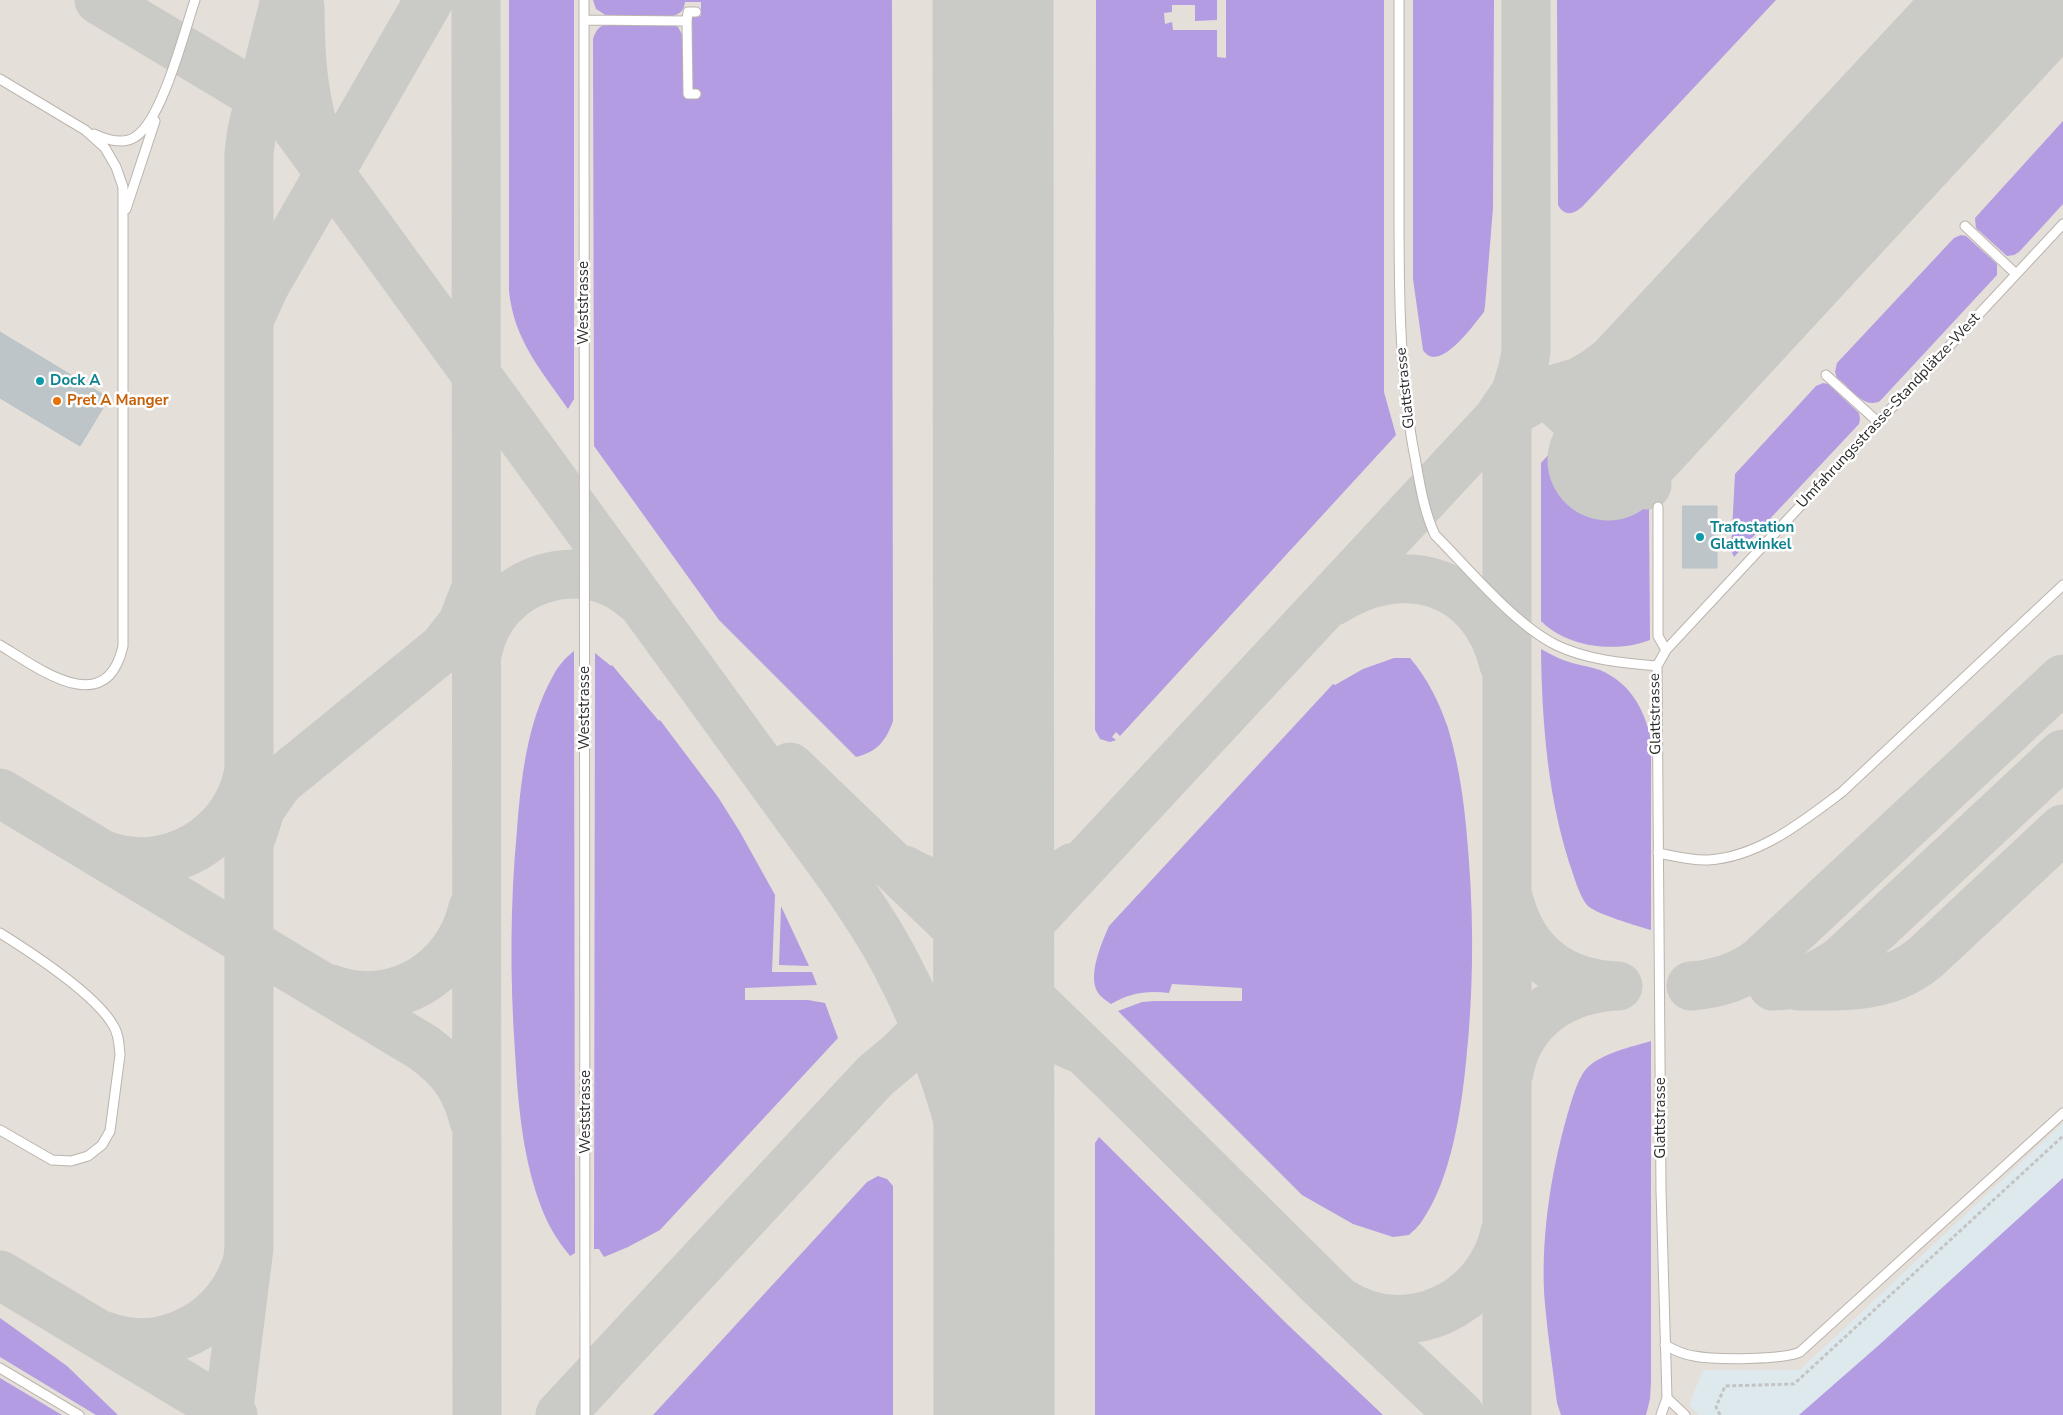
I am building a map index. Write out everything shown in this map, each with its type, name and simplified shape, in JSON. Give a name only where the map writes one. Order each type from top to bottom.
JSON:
[{"type":"lane","points":[[124,220],[132,188],[195,0]]},
{"type":"lane","name":"Weststrasse","points":[[584,0],[585,1415]]},
{"type":"lane","name":"Glattstrasse","points":[[1399,0],[1399,296],[1405,402],[1423,502],[1435,535],[1507,608],[1527,626],[1548,640],[1585,655],[1657,666],[1661,1199],[1667,1398],[1661,1415]]},
{"type":"lane","points":[[696,12],[688,12],[688,94],[696,94]]},
{"type":"lane","points":[[584,20],[688,20]]},
{"type":"lane","points":[[0,79],[85,130],[105,148],[116,167],[123,187],[124,220],[122,654],[108,676],[95,684],[79,685],[70,684],[52,677],[0,646]]},
{"type":"lane","points":[[85,130],[113,140],[130,140],[148,127],[159,107]]},
{"type":"lane","name":"Umfahrungsstrasse-Standplätze-West","points":[[1657,666],[1666,650],[2063,224]]},
{"type":"lane","points":[[1965,226],[2016,274]]},
{"type":"lane","points":[[1826,375],[1878,422]]},
{"type":"lane","points":[[1658,507],[1658,636],[1666,650]]},
{"type":"lane","points":[[1658,853],[1706,861],[1733,856],[1759,847],[1811,814],[1842,792],[2063,585]]},
{"type":"lane","points":[[0,933],[70,982],[101,1010],[114,1026],[120,1055],[110,1131],[102,1145],[88,1156],[71,1161],[52,1160],[0,1130]]},
{"type":"lane","points":[[1665,1345],[1685,1354],[1702,1357],[1782,1357],[1800,1352],[2063,1113]]},
{"type":"lane","points":[[0,1368],[78,1415]]},
{"type":"lane","points":[[1667,1398],[1686,1415]]},
{"type":"shaded area","points":[[0,0],[2063,0],[2063,1123],[1800,1370],[1703,1370],[1689,1405],[1699,1415],[0,1415]]},
{"type":"shaded area","points":[[509,0],[574,0],[574,399],[568,409],[530,354],[523,340],[512,309],[509,291]]},
{"type":"shaded area","points":[[593,0],[892,0],[893,721],[880,745],[863,755],[856,757],[719,620],[594,446],[593,39],[598,29],[607,24],[672,24],[678,27],[684,38],[684,97],[699,97],[700,90],[692,89],[692,17],[701,16],[701,2],[685,2],[681,12],[672,16],[607,16],[596,9]]},
{"type":"shaded area","points":[[1096,0],[1217,0],[1217,20],[1195,21],[1195,5],[1172,5],[1172,12],[1164,13],[1165,24],[1172,22],[1173,30],[1217,30],[1217,57],[1226,58],[1226,0],[1384,0],[1384,392],[1396,435],[1120,736],[1116,732],[1112,737],[1116,740],[1110,742],[1100,739],[1095,730]]},
{"type":"shaded area","points":[[1413,0],[1494,0],[1493,208],[1485,306],[1484,312],[1465,336],[1447,352],[1438,356],[1430,356],[1423,350],[1413,279]]},
{"type":"shaded area","points":[[1557,0],[1776,0],[1582,207],[1575,212],[1566,213],[1558,205]]},
{"type":"shaded area","points":[[1986,0],[2063,0],[2063,27],[1648,472],[1632,457],[1683,402],[1661,381],[1610,436],[1593,421]]},
{"type":"shaded area","points":[[2063,121],[2063,204],[2019,252],[2007,256],[1976,228],[1975,218]]},
{"type":"shaded area","points":[[1961,235],[1966,236],[1997,264],[1997,275],[1880,401],[1874,403],[1862,400],[1837,378],[1835,372],[1837,363],[1954,238]]},
{"type":"shaded area","points":[[1823,383],[1828,384],[1859,413],[1859,424],[1734,557],[1731,550],[1735,474],[1816,386]]},
{"type":"shaded area","points":[[1575,433],[1653,505],[1649,510],[1650,640],[1622,646],[1593,646],[1565,637],[1541,621],[1541,463],[1565,436]]},
{"type":"shaded area","points":[[1541,649],[1563,660],[1591,667],[1611,675],[1627,689],[1640,707],[1644,717],[1651,739],[1651,930],[1617,919],[1592,908],[1587,905],[1577,886],[1564,847],[1552,791],[1545,735]]},
{"type":"shaded area","points":[[574,651],[575,1253],[570,1256],[560,1243],[545,1216],[528,1164],[519,1108],[516,1071],[512,996],[512,941],[513,886],[521,791],[531,731],[544,694],[557,669]]},
{"type":"shaded area","points":[[595,653],[612,665],[660,720],[718,797],[775,895],[772,972],[812,972],[817,985],[745,988],[745,1000],[808,1000],[825,1003],[838,1038],[660,1230],[604,1257],[599,1249],[594,1249]]},
{"type":"shaded area","points":[[1394,658],[1410,658],[1432,691],[1448,728],[1460,777],[1468,845],[1472,937],[1471,987],[1464,1081],[1453,1144],[1440,1185],[1422,1221],[1409,1235],[1393,1237],[1353,1224],[1302,1195],[1118,1011],[1142,1002],[1242,1001],[1242,988],[1172,984],[1169,993],[1139,993],[1111,1004],[1098,993],[1094,976],[1097,958],[1109,926],[1333,684],[1335,685],[1363,669]]},
{"type":"shaded area","points":[[781,906],[809,966],[779,965]]},
{"type":"shaded area","points":[[1651,1041],[1650,1399],[1646,1415],[1561,1415],[1557,1403],[1545,1305],[1544,1258],[1551,1186],[1561,1139],[1575,1090],[1584,1071],[1594,1062],[1609,1054]]},
{"type":"shaded area","points":[[1099,1137],[1288,1325],[1383,1415],[1095,1415],[1095,1143]]},
{"type":"shaded area","points":[[878,1176],[887,1179],[893,1186],[893,1415],[653,1415],[867,1182]]},
{"type":"shaded area","points":[[2063,1178],[2063,1415],[1799,1415],[1879,1345]]},
{"type":"shaded area","points":[[0,1318],[67,1366],[118,1415],[96,1415],[0,1357]]},
{"type":"shaded area","points":[[0,1378],[62,1415],[0,1415]]},
{"type":"building","name":"Dock A","points":[[0,332],[109,398],[80,446],[0,398]]},
{"type":"building","name":"Trafostation Glattwinkel","points":[[1683,506],[1717,506],[1717,568],[1683,568]]},
{"type":"taxiway","points":[[99,0],[267,101],[291,120],[843,879],[891,955],[920,1013],[954,1107],[967,1154],[985,1252],[994,1353]]},
{"type":"taxiway","points":[[228,1415],[249,1248],[249,153],[252,130],[285,0]]},
{"type":"taxiway","points":[[253,312],[264,287],[429,0]]},
{"type":"taxiway","points":[[476,0],[477,1415]]},
{"type":"taxiway","points":[[1507,1415],[1507,430],[1510,410],[1526,351],[1526,0]]},
{"type":"taxiway","points":[[1497,420],[1512,407],[1529,397],[1579,382],[1612,360],[1947,0]]},
{"type":"taxiway","points":[[300,7],[306,98],[321,151]]},
{"type":"taxiway","points":[[1524,405],[1544,391],[1647,485]]},
{"type":"taxiway","points":[[560,1415],[875,1076],[900,1055],[993,962],[1497,420],[1514,395]]},
{"type":"taxiway","points":[[478,651],[487,626],[501,605],[520,589],[542,579],[567,574],[591,576],[615,584],[637,599]]},
{"type":"taxiway","points":[[1334,601],[1361,587],[1387,580],[1413,579],[1438,584],[1460,596],[1479,613],[1494,636],[1504,665]]},
{"type":"taxiway","points":[[252,835],[261,808],[279,782],[443,648],[462,624],[474,593]]},
{"type":"taxiway","points":[[1691,986],[1729,979],[1746,971],[1762,960],[2063,679]]},
{"type":"taxiway","points":[[1773,986],[1792,984],[1809,979],[1842,960],[2063,754]]},
{"type":"taxiway","points":[[790,767],[1113,1078],[1323,1286],[1460,1415]]},
{"type":"taxiway","points":[[107,856],[130,861],[153,861],[175,856],[196,847],[214,834],[229,817],[241,797],[248,775]]},
{"type":"taxiway","points":[[0,793],[424,1048],[442,1063],[457,1080],[467,1098],[474,1121]]},
{"type":"taxiway","points":[[1799,986],[1866,984],[1897,975],[1912,967],[1926,957],[2063,829]]},
{"type":"taxiway","points":[[904,870],[924,880],[945,887],[967,891],[990,892],[1034,886],[1074,867]]},
{"type":"taxiway","points":[[1509,900],[1515,919],[1524,936],[1535,951],[1548,963],[1580,979],[1598,984],[1618,986],[1580,993],[1547,1009],[1534,1021],[1523,1036],[1514,1053],[1509,1072]]},
{"type":"taxiway","points":[[331,989],[355,995],[378,995],[400,991],[420,981],[438,968],[453,951],[465,931],[473,908]]},
{"type":"taxiway","points":[[913,1047],[952,1031],[994,1026],[1035,1032],[1075,1047]]},
{"type":"taxiway","points":[[1342,1303],[1367,1315],[1393,1319],[1418,1318],[1442,1310],[1464,1297],[1482,1279],[1496,1257],[1505,1232]]},
{"type":"taxiway","points":[[105,1336],[127,1341],[148,1342],[169,1339],[189,1331],[207,1320],[223,1306],[236,1288],[245,1268]]},
{"type":"taxiway","points":[[0,1275],[233,1415]]},
{"type":"runway","points":[[993,0],[994,1415]]},
{"type":"runway","points":[[1608,460],[2033,0]]},
{"type":"place","name":"Dock A","points":[[40,381]]},
{"type":"place","name":"Pret A Manger","points":[[57,401]]},
{"type":"place","name":"Trafostation Glattwinkel","points":[[1700,537]]}]
